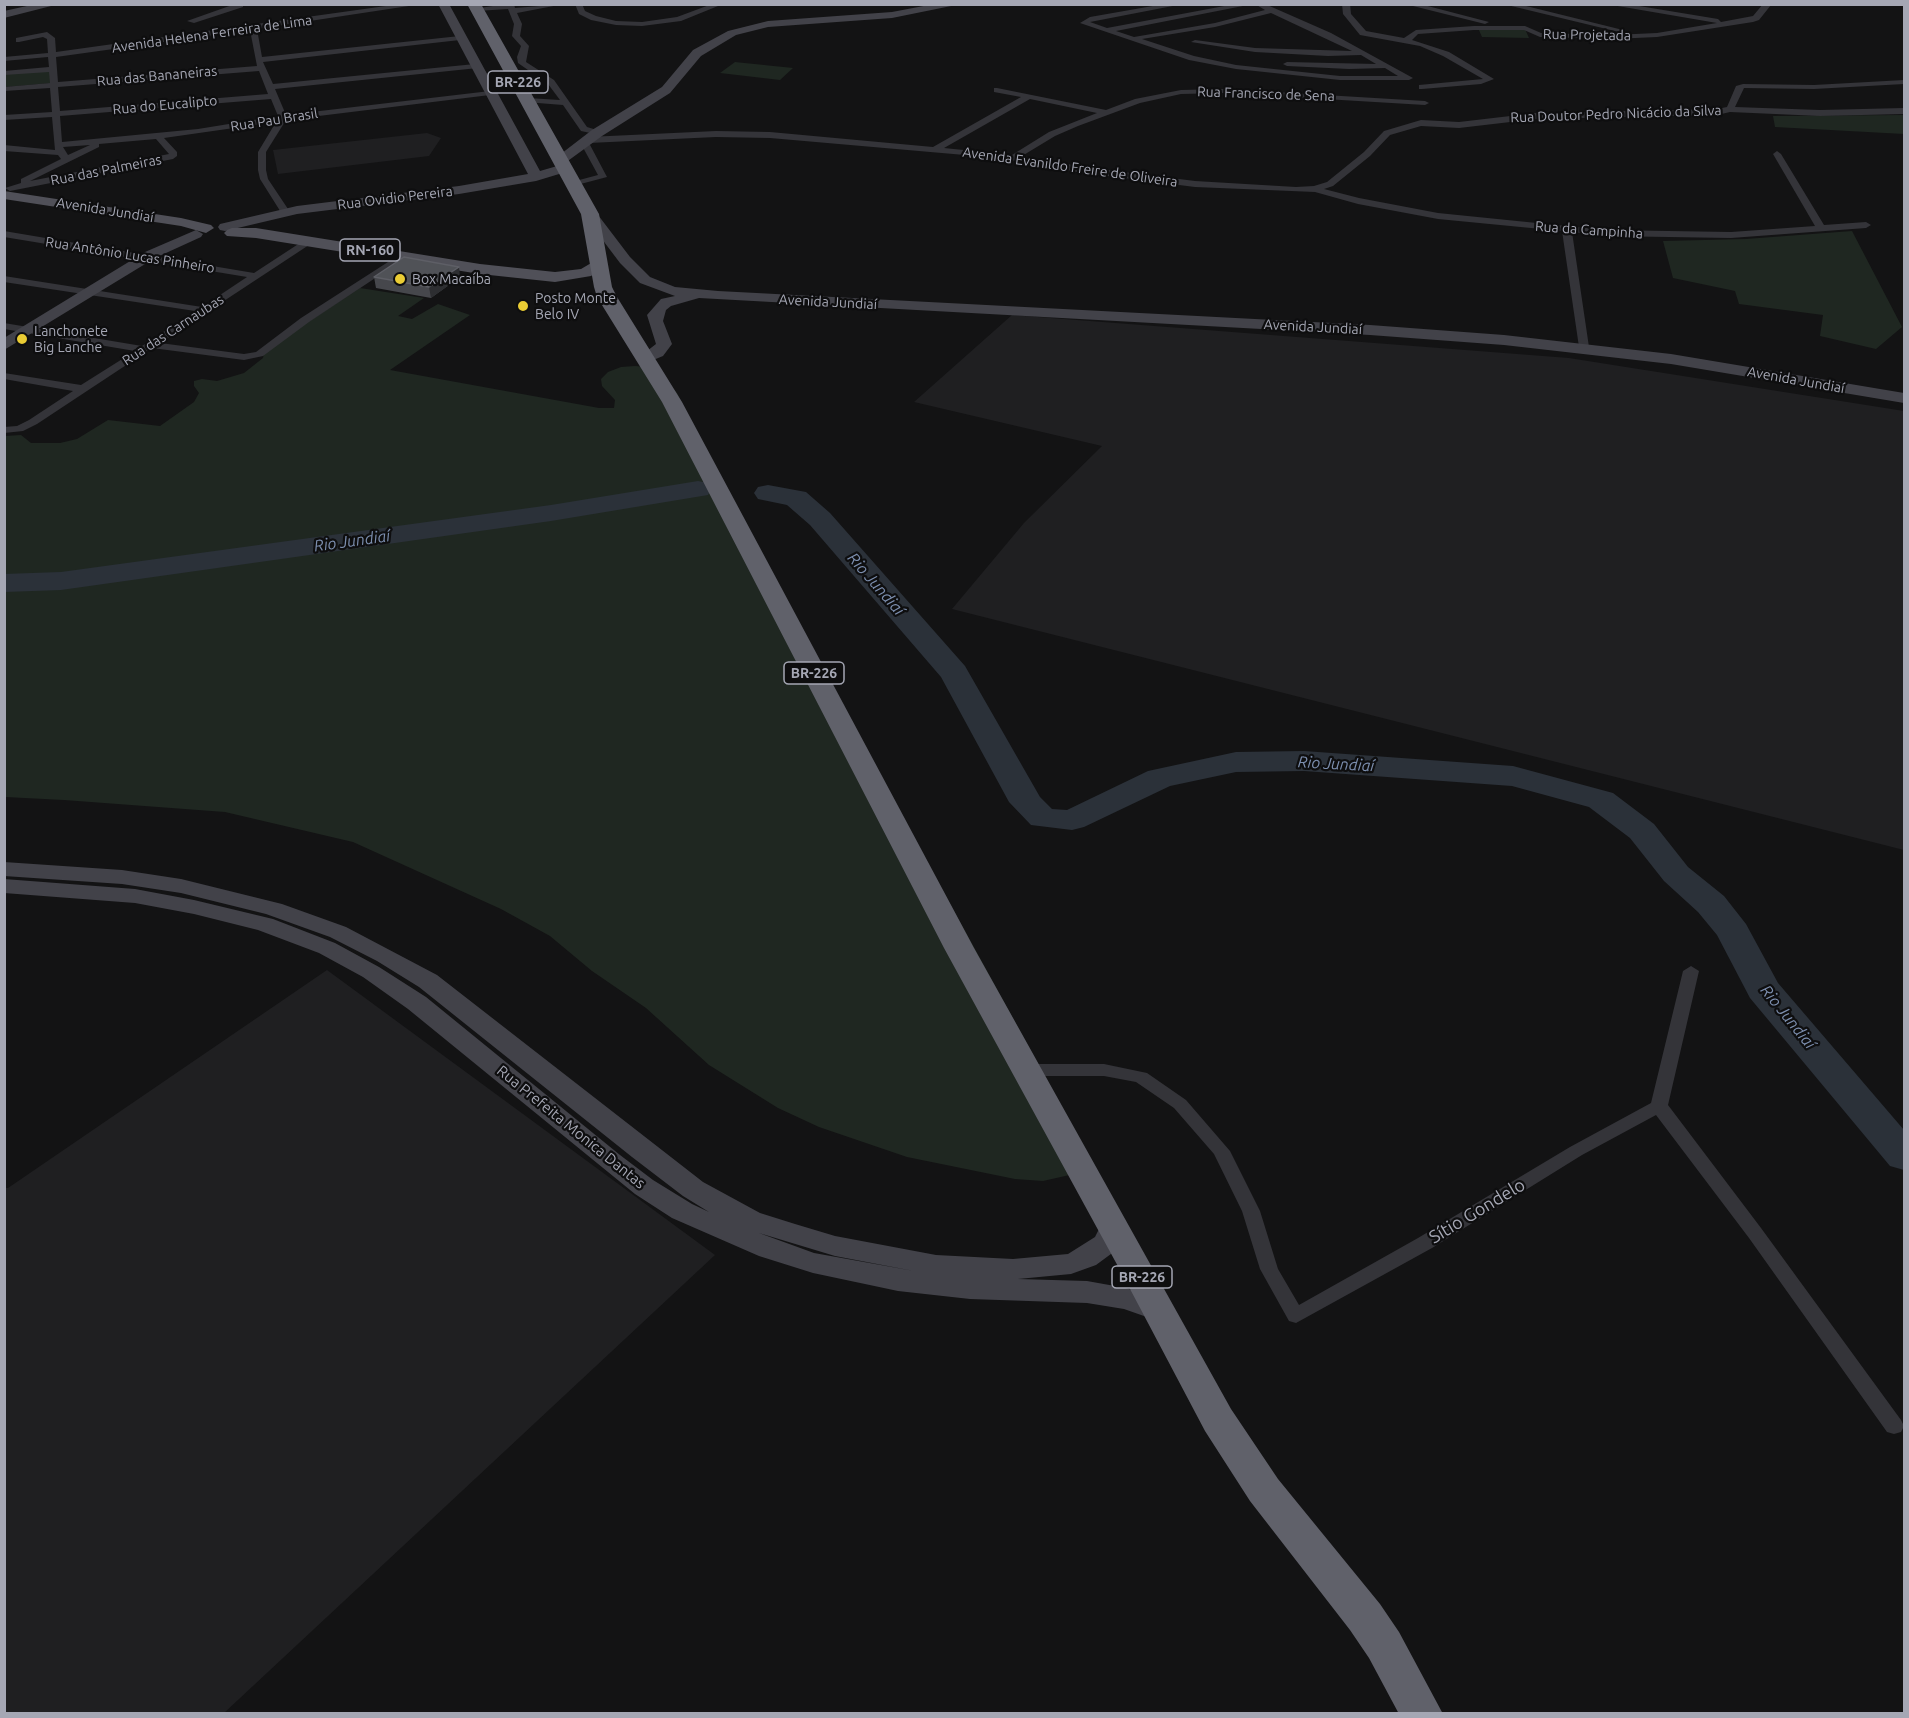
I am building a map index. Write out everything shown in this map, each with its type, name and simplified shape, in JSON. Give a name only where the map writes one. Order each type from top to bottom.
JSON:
[{"type":"highway","name":"BR-226","points":[[475,7],[515,64],[528,100],[590,214],[605,292],[646,358],[735,518],[846,736],[959,948],[1161,1311],[1218,1420],[1264,1490],[1365,1617],[1424,1712]]},
{"type":"main road","points":[[4,15],[54,4]]},
{"type":"main road","points":[[443,4],[536,177]]},
{"type":"main road","name":"Rua Ovidio Pereira","points":[[229,230],[285,212],[459,190],[566,171],[590,138],[666,90],[704,47],[738,31],[768,24],[869,17],[956,4]]},
{"type":"main road","name":"Avenida Jundiaí","points":[[6,191],[181,222],[205,234]]},
{"type":"main road","name":"Avenida Jundiaí","points":[[590,214],[625,260],[645,280],[672,291],[718,296],[1358,330],[1584,347],[1905,398]]},
{"type":"main road","name":"RN-160","points":[[205,234],[229,230],[256,233],[507,272],[605,292]]},
{"type":"main road","points":[[4,345],[145,258],[205,234]]},
{"type":"main road","name":"RN-160","points":[[507,272],[565,277],[585,273],[598,264]]},
{"type":"main road","name":"Avenida Jundiaí","points":[[646,358],[657,353],[664,344],[655,321],[655,315],[660,307],[666,302],[680,298],[718,296]]},
{"type":"main road","name":"Rua Prefeita Monica Dantas","points":[[4,870],[122,877],[181,886],[274,909],[316,923],[363,944],[428,981],[693,1189],[750,1220],[835,1246],[936,1265],[1013,1269],[1161,1311]]},
{"type":"main road","name":"Rua Prefeita Monica Dantas","points":[[4,886],[124,895],[194,907],[265,924],[327,948],[371,972],[417,1003],[610,1162],[644,1187],[682,1211],[769,1249],[813,1263],[898,1280],[970,1288],[1050,1278],[1071,1264],[1086,1258],[1105,1244],[1114,1226]]},
{"type":"street","points":[[191,21],[239,7],[239,4]]},
{"type":"street","name":"Avenida Helena Ferreira de Lima","points":[[4,59],[253,28],[419,4]]},
{"type":"street","points":[[475,7],[561,4]]},
{"type":"street","points":[[578,4],[582,12],[594,18],[632,24],[678,19],[720,4]]},
{"type":"street","points":[[1180,4],[1090,19],[1084,23],[1220,64],[1340,78],[1410,78]]},
{"type":"street","points":[[1106,30],[1250,4]]},
{"type":"street","points":[[1258,4],[1328,35],[1410,78],[1422,87],[1489,80],[1489,77],[1438,50],[1406,40],[1382,38],[1360,32],[1350,33]]},
{"type":"street","points":[[1346,4],[1347,14],[1360,32]]},
{"type":"street","points":[[1407,4],[1505,27]]},
{"type":"street","points":[[1506,4],[1646,36]]},
{"type":"street","points":[[1609,4],[1733,23]]},
{"type":"street","points":[[1664,13],[1669,4]]},
{"type":"street","name":"Rua Projetada","points":[[1406,40],[1419,31],[1505,27],[1526,28],[1539,35],[1646,36],[1754,19],[1767,5]]},
{"type":"street","points":[[511,7],[518,24],[516,36],[525,46],[521,57],[515,64],[545,77],[590,138],[603,177],[566,171]]},
{"type":"street","points":[[1134,39],[1215,25],[1273,10]]},
{"type":"street","points":[[253,28],[259,64],[283,118],[266,144],[261,161],[264,178],[285,212]]},
{"type":"street","points":[[1328,35],[1340,34]]},
{"type":"street","points":[[1166,49],[1206,37]]},
{"type":"street","points":[[15,41],[48,38],[53,54],[62,152]]},
{"type":"street","name":"Rua das Bananeiras","points":[[4,89],[259,64],[460,38]]},
{"type":"street","points":[[1195,42],[1221,47],[1287,52],[1362,53]]},
{"type":"street","points":[[1282,73],[1287,52]]},
{"type":"street","points":[[1285,63],[1349,67],[1386,66]]},
{"type":"street","points":[[269,87],[475,66]]},
{"type":"street","points":[[4,74],[53,69]]},
{"type":"street","name":"Rua Doutor Pedro Nicácio da Silva","points":[[1421,123],[1468,125],[1521,117],[1701,113],[1730,109],[1741,86],[1814,87],[1905,82]]},
{"type":"street","points":[[1421,123],[1429,114],[1421,94],[1422,87]]},
{"type":"street","points":[[997,90],[1106,112]]},
{"type":"street","name":"Rua Francisco de Sena","points":[[1013,158],[1058,131],[1156,96],[1202,90],[1425,103]]},
{"type":"street","name":"Rua Pau Brasil","points":[[4,148],[62,152],[104,141],[206,131],[283,118],[490,93]]},
{"type":"street","name":"Rua do Eucalipto","points":[[4,118],[273,96]]},
{"type":"street","points":[[933,150],[1029,96]]},
{"type":"street","points":[[528,100],[565,103]]},
{"type":"street","points":[[1730,109],[1820,113],[1905,111]]},
{"type":"street","name":"Avenida Evanildo Freire de Oliveira","points":[[590,138],[753,134],[1013,158],[1102,173],[1195,184],[1263,189],[1315,189],[1341,177],[1387,133],[1421,123]]},
{"type":"street","name":"Rua das Palmeiras","points":[[6,191],[173,156],[173,152],[157,135]]},
{"type":"street","points":[[6,191],[62,152],[104,141]]},
{"type":"street","points":[[1776,154],[1822,229]]},
{"type":"street","name":"Rua da Campinha","points":[[1315,189],[1358,201],[1438,216],[1567,230],[1704,236],[1866,225]]},
{"type":"street","points":[[1567,230],[1584,347]]},
{"type":"street","name":"Rua Antônio Lucas Pinheiro","points":[[4,234],[256,276]]},
{"type":"street","name":"Rua das Carnaubas","points":[[4,430],[23,428],[37,420],[309,241]]},
{"type":"street","points":[[4,326],[147,347],[244,357],[259,354],[305,320],[405,255]]},
{"type":"street","points":[[4,279],[205,310]]},
{"type":"street","points":[[4,376],[83,389]]},
{"type":"street","points":[[1691,971],[1659,1106],[1894,1426]]},
{"type":"street","name":"Sítio Gondelo","points":[[1027,1070],[1104,1070],[1141,1077],[1180,1104],[1221,1151],[1251,1211],[1269,1269],[1296,1316],[1425,1243],[1576,1151],[1659,1106]]},
{"type":"shaded area","points":[[1478,28],[1525,29],[1529,38],[1482,37]]},
{"type":"shaded area","points":[[735,62],[793,68],[780,80],[720,73]]},
{"type":"shaded area","points":[[51,71],[51,83],[5,87],[5,74]]},
{"type":"shaded area","points":[[1904,115],[1904,134],[1775,127],[1773,116]]},
{"type":"shaded area","points":[[427,133],[441,138],[429,156],[278,174],[273,150]]},
{"type":"shaded area","points":[[1852,231],[1902,327],[1876,349],[1820,336],[1823,315],[1739,304],[1735,291],[1673,278],[1663,241],[1746,239]]},
{"type":"shaded area","points":[[360,288],[424,298],[398,316],[412,319],[438,304],[470,315],[390,370],[599,408],[614,408],[615,400],[602,386],[601,379],[608,372],[621,367],[635,366],[647,367],[662,376],[677,393],[761,560],[1096,1169],[1043,1181],[1015,1179],[907,1157],[819,1127],[778,1108],[709,1065],[646,1008],[592,971],[550,936],[501,909],[353,842],[225,812],[5,797],[5,436],[21,435],[31,443],[60,443],[77,439],[108,420],[160,426],[194,402],[199,393],[194,386],[194,381],[202,379],[217,381],[244,373],[263,358],[265,350]]},
{"type":"shaded area","points":[[1012,315],[1569,358],[1904,411],[1904,850],[952,609],[1024,523],[1102,446],[914,402]]},
{"type":"shaded area","points":[[327,970],[715,1255],[224,1713],[5,1713],[5,1188]]},
{"type":"building","points":[[404,257],[459,267],[429,287],[374,277]]},
{"type":"waterway","name":"Rio Jundiaí","points":[[4,583],[61,581],[551,513],[698,489]]},
{"type":"waterway","name":"Rio Jundiaí","points":[[768,493],[796,498],[820,519],[954,673],[1026,802],[1043,818],[1072,820],[1160,778],[1236,762],[1304,761],[1513,776],[1601,800],[1642,831],[1676,874],[1711,904],[1733,932],[1763,989],[1904,1156]]},
{"type":"place","name":"Box Macaíba","points":[[400,279]]},
{"type":"place","name":"Posto Monte Belo IV","points":[[523,306]]},
{"type":"place","name":"Lanchonete Big Lanche","points":[[22,339]]}]
